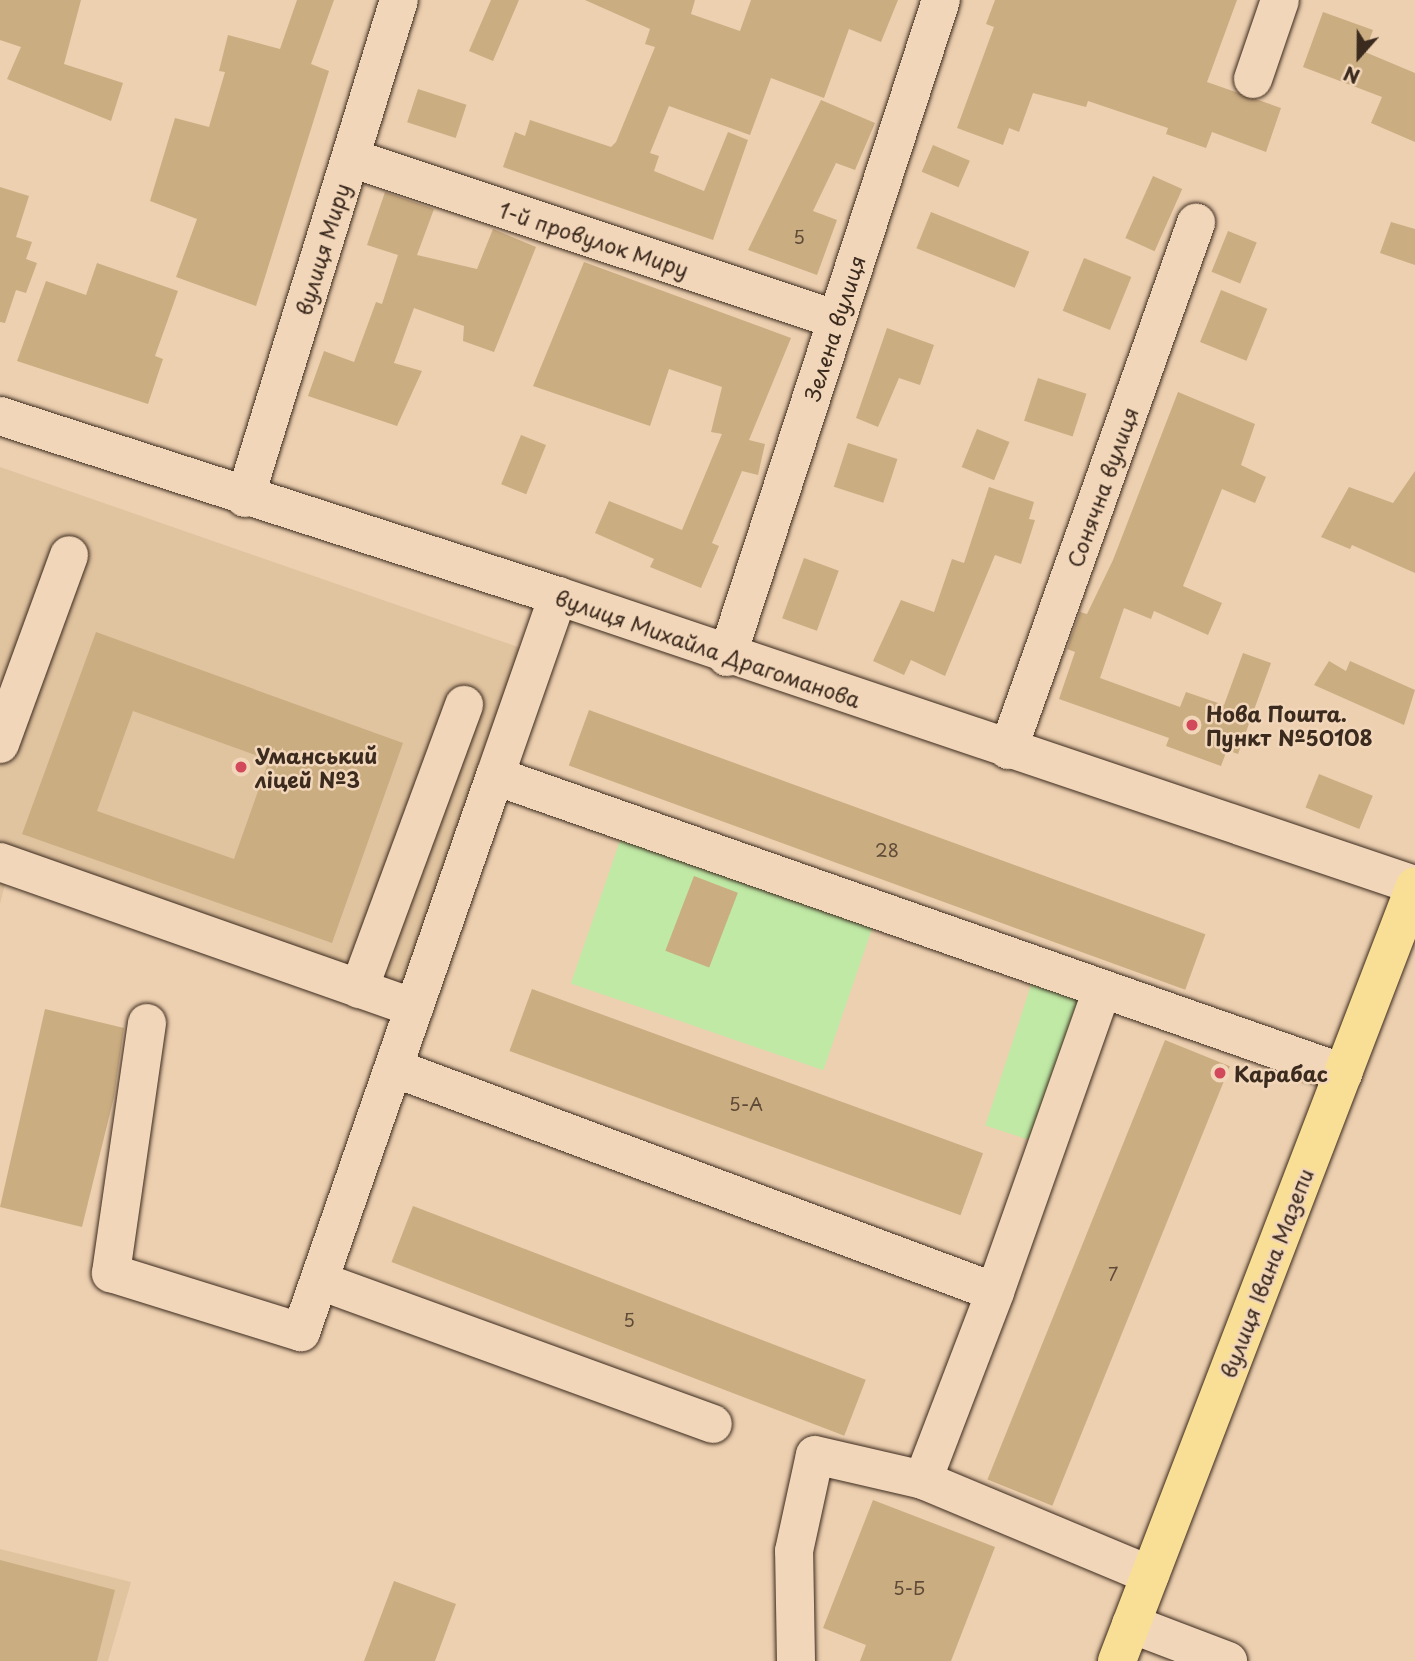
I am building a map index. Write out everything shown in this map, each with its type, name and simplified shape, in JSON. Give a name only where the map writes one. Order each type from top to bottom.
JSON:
[{"type":"main road","name":"вулиця Івана Мазепи","points":[[1116,1661],[1415,885]]},
{"type":"street","name":"вулиця Миру","points":[[245,498],[399,0]]},
{"type":"street","name":"Зелена вулиця","points":[[727,657],[941,0]]},
{"type":"street","points":[[1253,79],[1280,0]]},
{"type":"street","name":"1-й провулок Миру","points":[[351,158],[837,320]]},
{"type":"street","name":"Сонячна вулиця","points":[[1008,750],[1196,223]]},
{"type":"street","name":"вулиця Михайла Драгоманова","points":[[0,416],[245,498],[558,596],[727,657],[1415,885]]},
{"type":"street","points":[[0,744],[69,555]]},
{"type":"street","points":[[148,1023],[111,1273],[301,1332],[558,596]]},
{"type":"street","points":[[359,989],[464,705]]},
{"type":"street","points":[[495,776],[1343,1073]]},
{"type":"street","points":[[0,862],[414,1008]]},
{"type":"street","points":[[923,1480],[995,1292],[1102,990]]},
{"type":"street","points":[[394,1068],[995,1292]]},
{"type":"street","points":[[320,1281],[713,1424]]},
{"type":"street","points":[[796,1661],[794,1551],[815,1455],[923,1480],[1150,1575]]},
{"type":"street","points":[[1131,1624],[1228,1661]]},
{"type":"shaded area","name":"Уманський ліцей №3","points":[[0,467],[524,649],[393,1019],[5,884],[0,904]]},
{"type":"shaded area","points":[[0,1549],[131,1582],[108,1661],[0,1661]]},
{"type":"green space","points":[[622,835],[874,922],[823,1070],[571,983]]},
{"type":"green space","points":[[1032,982],[1095,1002],[1048,1146],[985,1126]]},
{"type":"building","points":[[0,0],[81,0],[64,64],[123,83],[111,121],[7,79],[21,47],[0,40]]},
{"type":"building","points":[[297,0],[334,0],[311,64],[329,71],[256,306],[176,277],[197,219],[150,201],[175,118],[209,127],[225,72],[219,71],[228,35],[280,49]]},
{"type":"building","points":[[491,0],[519,0],[493,61],[469,51]]},
{"type":"building","points":[[585,0],[695,0],[691,14],[740,31],[751,0],[898,0],[881,42],[849,29],[824,98],[771,78],[750,135],[669,106],[650,153],[659,156],[654,171],[704,191],[728,132],[748,140],[713,240],[503,167],[515,132],[525,136],[530,120],[611,147],[616,142],[655,47],[645,44],[650,29]]},
{"type":"building","points":[[995,0],[1237,0],[1207,82],[1281,108],[1266,152],[1212,132],[1206,148],[1166,134],[1168,128],[1088,101],[1086,107],[1033,93],[1019,132],[1009,128],[1003,145],[957,128],[994,27],[986,24]]},
{"type":"building","points":[[1323,12],[1373,30],[1365,52],[1415,73],[1415,142],[1371,123],[1382,97],[1303,67]]},
{"type":"building","points":[[418,89],[467,105],[456,138],[407,122]]},
{"type":"building","points":[[821,100],[875,123],[855,170],[836,163],[813,211],[837,220],[817,275],[748,250]]},
{"type":"building","points":[[933,145],[970,161],[958,187],[922,172]]},
{"type":"building","points":[[1153,176],[1182,189],[1155,251],[1125,238]]},
{"type":"building","points":[[0,187],[29,196],[16,237],[32,242],[26,259],[37,263],[26,293],[16,290],[5,323],[0,322]]},
{"type":"building","points":[[385,192],[434,209],[417,255],[477,269],[493,229],[536,247],[494,352],[463,341],[464,326],[414,308],[394,363],[422,371],[397,426],[308,396],[324,351],[354,362],[376,302],[382,304],[398,255],[367,245]]},
{"type":"building","points":[[931,212],[1029,252],[1015,288],[916,248]]},
{"type":"building","points":[[1391,222],[1415,229],[1415,265],[1380,253]]},
{"type":"building","points":[[1228,231],[1257,243],[1240,283],[1212,272]]},
{"type":"building","points":[[1084,258],[1131,277],[1110,330],[1063,311]]},
{"type":"building","points":[[584,262],[791,338],[749,440],[765,444],[758,475],[742,471],[712,543],[719,546],[701,588],[650,567],[654,559],[595,533],[609,501],[682,530],[722,434],[711,432],[722,387],[669,369],[650,426],[533,386]]},
{"type":"building","points":[[97,263],[178,291],[155,356],[163,359],[148,404],[17,361],[46,281],[86,295]]},
{"type":"building","points":[[1221,290],[1267,309],[1246,361],[1200,342]]},
{"type":"building","points":[[887,328],[934,345],[920,385],[899,378],[878,427],[856,418]]},
{"type":"building","points":[[1038,378],[1087,394],[1073,437],[1024,421]]},
{"type":"building","points":[[1178,392],[1255,424],[1241,465],[1266,477],[1255,503],[1222,489],[1183,586],[1222,603],[1208,635],[1154,611],[1151,619],[1124,608],[1100,678],[1180,707],[1186,692],[1224,705],[1243,653],[1271,663],[1238,754],[1227,750],[1221,766],[1166,746],[1169,738],[1059,699],[1075,652],[1067,649],[1080,612],[1087,614],[1113,560]]},
{"type":"building","points":[[977,429],[1009,442],[994,480],[962,467]]},
{"type":"building","points":[[521,435],[546,445],[526,494],[501,484]]},
{"type":"building","points":[[848,443],[897,459],[883,503],[834,487]]},
{"type":"building","points":[[1415,471],[1415,573],[1352,545],[1350,549],[1321,537],[1349,487],[1393,503]]},
{"type":"building","points":[[989,487],[1034,502],[1029,519],[1035,520],[1021,564],[995,555],[945,676],[911,660],[904,675],[873,661],[901,600],[934,612],[952,559],[964,563]]},
{"type":"building","points":[[804,558],[839,571],[817,631],[782,618]]},
{"type":"building","points":[[96,632],[403,743],[332,943],[22,834]],"holes":[[[133,711],[269,760],[234,859],[97,811]]]},
{"type":"building","points":[[1329,661],[1346,671],[1350,661],[1415,690],[1404,725],[1314,685]]},
{"type":"building","points":[[589,710],[1205,934],[1185,990],[569,765]]},
{"type":"building","points":[[1319,774],[1373,796],[1359,829],[1306,807]]},
{"type":"building","points":[[694,876],[738,893],[709,968],[665,951]]},
{"type":"building","points":[[532,989],[983,1153],[960,1215],[509,1051]]},
{"type":"building","points":[[45,1009],[124,1028],[114,1097],[82,1227],[0,1207]]},
{"type":"building","points":[[1165,1040],[1230,1066],[1052,1506],[987,1479]]},
{"type":"building","points":[[413,1206],[866,1380],[844,1436],[391,1262]]},
{"type":"building","points":[[873,1500],[995,1547],[951,1661],[860,1661],[866,1645],[823,1628]]},
{"type":"building","points":[[0,1560],[115,1590],[97,1661],[0,1661]]},
{"type":"building","points":[[394,1581],[456,1604],[435,1661],[364,1661]]},
{"type":"place","name":"Нова Пошта. Пункт №50108","points":[[1192,725]]},
{"type":"place","name":"Уманський ліцей №3","points":[[241,767]]},
{"type":"place","name":"Карабас","points":[[1220,1073]]}]
